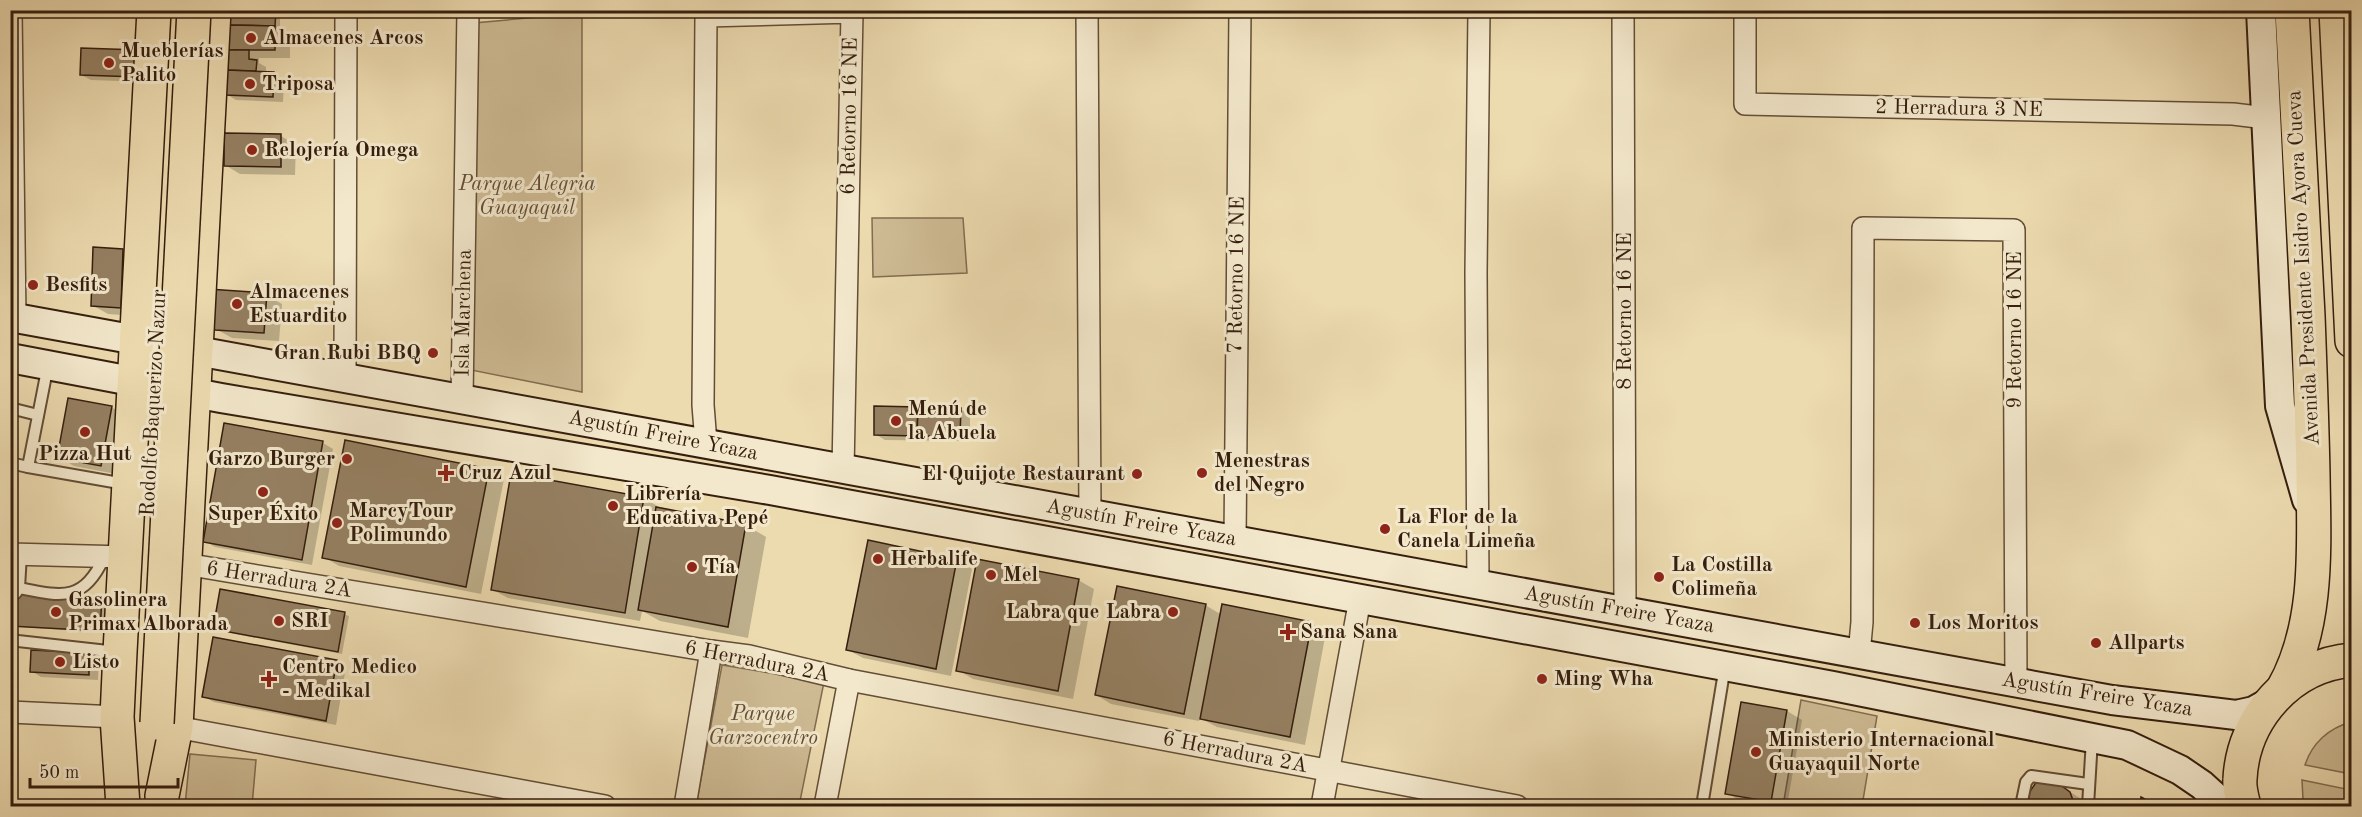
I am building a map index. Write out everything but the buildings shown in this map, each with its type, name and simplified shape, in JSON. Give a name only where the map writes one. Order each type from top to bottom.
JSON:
[{"type":"main road","points":[[147,722],[120,652],[115,556],[130,485],[154,10]]},
{"type":"main road","name":"Rodolfo Baquerizo Nazur","points":[[161,801],[147,722],[175,10]]},
{"type":"main road","name":"Rodolfo Baquerizo Nazur","points":[[123,801],[147,722],[194,10]]},
{"type":"main road","points":[[147,722],[184,564],[214,10]]},
{"type":"main road","name":"Avenida Presidente Isidro Ayora Cueva","points":[[2261,10],[2280,406],[2314,525]]},
{"type":"main road","name":"Avenida Presidente Isidro Ayora Cueva","points":[[2244,807],[2240,781],[2242,759],[2248,739],[2294,671],[2301,648],[2309,606],[2314,525],[2312,405],[2292,10]]},
{"type":"main road","name":"Avenida Presidente Isidro Ayora Cueva","points":[[2336,10],[2352,342]]},
{"type":"main road","points":[[140,276],[149,293],[156,298],[174,302],[184,300],[190,295],[199,279]]},
{"type":"main road","name":"Agustín Freire Ycaza","points":[[13,317],[2112,700],[2236,715],[2254,711],[2277,695]]},
{"type":"main road","name":"Agustín Freire Ycaza","points":[[10,358],[193,393],[770,490],[1725,666],[2127,745],[2180,770],[2202,785],[2225,807]]},
{"type":"main road","points":[[131,451],[147,430],[158,429],[175,434],[182,439],[190,456]]},
{"type":"main road","points":[[2277,695],[2304,675],[2323,666],[2352,660]]},
{"type":"street","points":[[11,10],[13,317]]},
{"type":"street","points":[[345,377],[346,10]]},
{"type":"street","name":"Isla Marchena","points":[[462,399],[468,10]]},
{"type":"street","points":[[1087,10],[1090,513]]},
{"type":"street","name":"7 Retorno 16 NE","points":[[1235,540],[1240,10]]},
{"type":"street","points":[[1478,585],[1476,273],[1479,10]]},
{"type":"street","name":"8 Retorno 16 NE","points":[[1623,10],[1625,611]]},
{"type":"street","name":"2 Herradura 3 NE","points":[[1744,10],[1745,104],[2233,114],[2266,118]]},
{"type":"street","name":"6 Retorno 16 NE","points":[[706,443],[702,405],[706,16],[852,12],[843,470]]},
{"type":"street","name":"9 Retorno 16 NE","points":[[1859,654],[1862,610],[1863,228],[2014,230],[2016,683]]},
{"type":"street","points":[[16,554],[115,556]]},
{"type":"street","name":"6 Herradura 2A","points":[[184,564],[749,656],[849,680],[1517,807]]},
{"type":"street","points":[[1322,807],[1360,599]]},
{"type":"street","points":[[685,807],[711,651]]},
{"type":"street","points":[[825,807],[849,680]]},
{"type":"street","points":[[10,712],[147,722],[605,807]]},
{"type":"lane","points":[[28,467],[48,365]]},
{"type":"lane","points":[[10,408],[38,415]]},
{"type":"lane","points":[[10,463],[130,485]]},
{"type":"lane","points":[[16,554],[17,590],[58,595],[72,594],[80,590],[115,556]]},
{"type":"lane","points":[[10,638],[18,641],[120,652]]},
{"type":"lane","points":[[1702,807],[1725,666]]},
{"type":"lane","points":[[2088,807],[2092,738]]},
{"type":"lane","points":[[2021,807],[2026,782],[2031,776],[2088,784]]},
{"type":"green space","name":"Parque Alegria Guayaquil","points":[[582,13],[582,392],[471,370],[474,23]]},
{"type":"green space","points":[[872,218],[963,218],[967,273],[873,277]]},
{"type":"green space","name":"Parque Garzocentro","points":[[722,665],[824,682],[799,806],[696,806]]},
{"type":"green space","points":[[1801,700],[1877,716],[1862,806],[1783,806]]},
{"type":"green space","points":[[2351,722],[2351,774],[2305,765],[2312,750],[2322,738],[2336,728]]},
{"type":"green space","points":[[190,754],[256,760],[252,806],[185,806]]},
{"type":"green space","points":[[2302,780],[2351,790],[2351,806],[2306,806],[2303,799]]},
{"type":"place","name":"Almacenes Arcos","points":[[251,38]]},
{"type":"place","name":"Mueblerías Palito","points":[[109,63]]},
{"type":"place","name":"Triposa","points":[[250,84]]},
{"type":"place","name":"Relojería Omega","points":[[252,150]]},
{"type":"place","name":"Besfits","points":[[33,285]]},
{"type":"place","name":"Almacenes Estuardito","points":[[237,304]]},
{"type":"place","name":"Gran Rubi BBQ","points":[[433,353]]},
{"type":"place","name":"Menú de la Abuela","points":[[896,421]]},
{"type":"place","name":"Pizza Hut","points":[[85,432]]},
{"type":"place","name":"Garzo Burger","points":[[347,459]]},
{"type":"place","name":"Cruz Azul","points":[[446,473]]},
{"type":"place","name":"Menestras del Negro","points":[[1202,473]]},
{"type":"place","name":"El Quijote Restaurant","points":[[1137,474]]},
{"type":"place","name":"Super Éxito","points":[[263,492]]},
{"type":"place","name":"Librería Educativa Pepé","points":[[613,506]]},
{"type":"place","name":"MarcyTour Polimundo","points":[[337,523]]},
{"type":"place","name":"La Flor de la Canela Limeña","points":[[1385,529]]},
{"type":"place","name":"Herbalife","points":[[878,559]]},
{"type":"place","name":"Tía","points":[[692,567]]},
{"type":"place","name":"Mel","points":[[991,575]]},
{"type":"place","name":"La Costilla Colimeña","points":[[1659,577]]},
{"type":"place","name":"Gasolinera Primax Alborada","points":[[56,612]]},
{"type":"place","name":"Labra que Labra","points":[[1173,612]]},
{"type":"place","name":"SRI","points":[[279,621]]},
{"type":"place","name":"Los Moritos","points":[[1915,623]]},
{"type":"place","name":"Sana Sana","points":[[1288,632]]},
{"type":"place","name":"Allparts","points":[[2096,643]]},
{"type":"place","name":"Listo","points":[[60,662]]},
{"type":"place","name":"Centro Medico - Medikal","points":[[269,679]]},
{"type":"place","name":"Ming Wha","points":[[1542,679]]},
{"type":"place","name":"Ministerio Internacional Guayaquil Norte","points":[[1756,752]]}]
